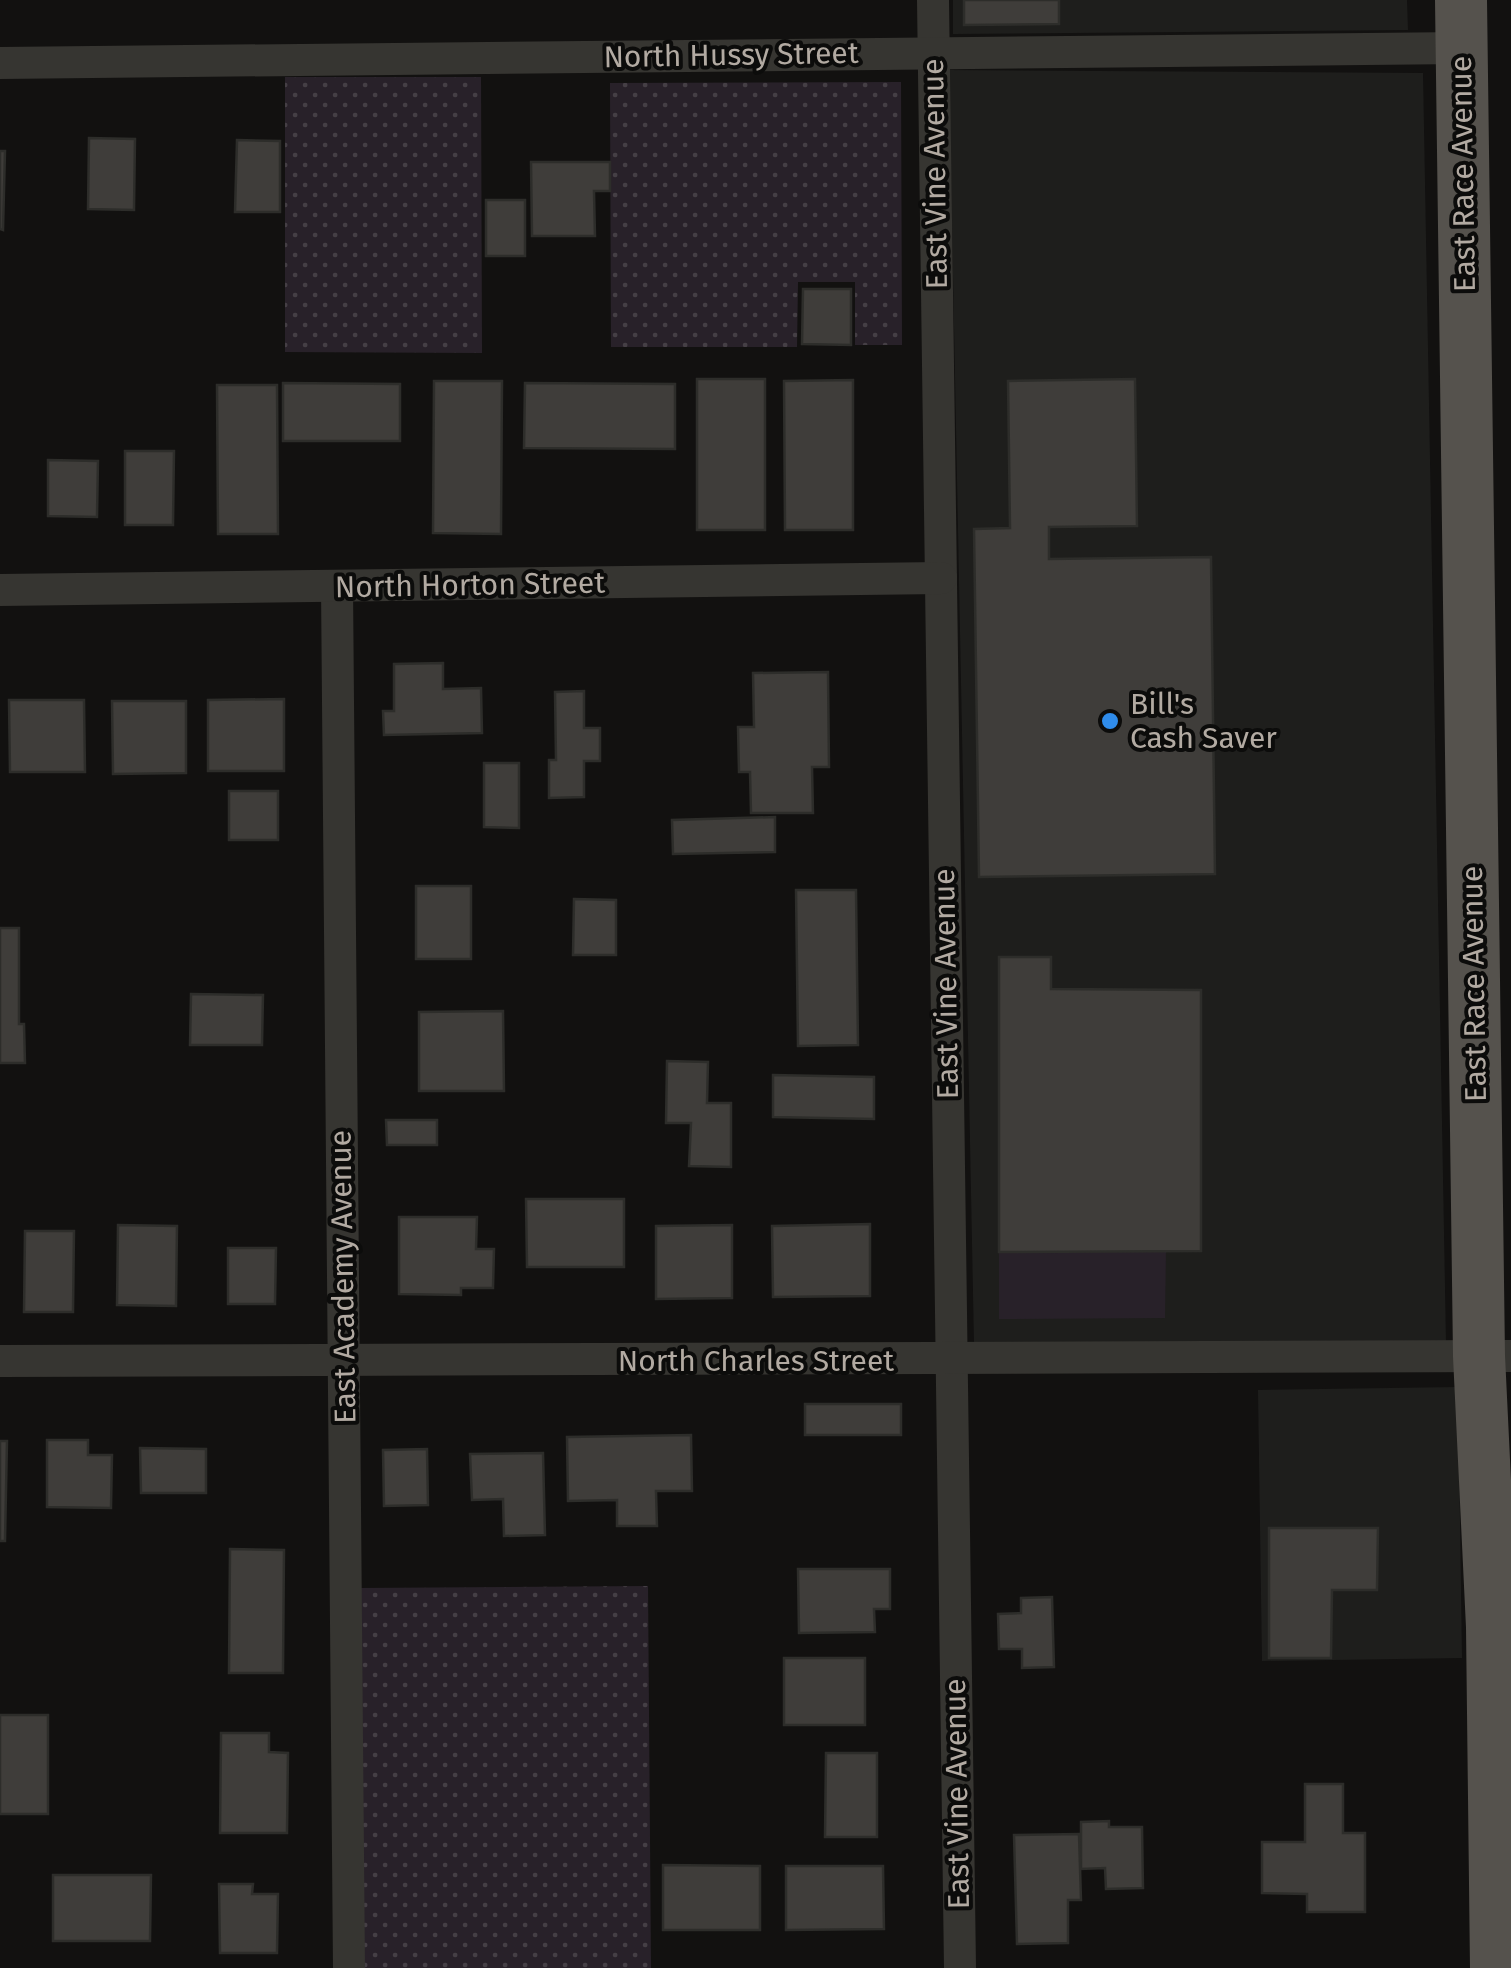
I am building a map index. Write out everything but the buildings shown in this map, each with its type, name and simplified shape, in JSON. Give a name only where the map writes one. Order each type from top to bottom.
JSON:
[{"type":"main road","name":"East Race Avenue","points":[[1461,24],[1495,1356],[1492,1626],[1496,1968]]},
{"type":"street","name":"East Vine Avenue","points":[[933,0],[960,1968]]},
{"type":"street","name":"North Hussy Street","points":[[0,63],[908,53],[934,56],[1461,24]]},
{"type":"street","name":"North Horton Street","points":[[0,590],[940,578]]},
{"type":"street","name":"East Academy Avenue","points":[[337,586],[349,1968]]},
{"type":"street","name":"North Charles Street","points":[[0,1361],[951,1361],[1495,1356]]},
{"type":"shaded area","points":[[953,0],[1407,0],[1408,30],[953,34]]},
{"type":"shaded area","points":[[949,70],[1423,73],[1446,1343],[974,1344]]},
{"type":"shaded area","points":[[285,77],[481,77],[482,353],[285,352]]},
{"type":"shaded area","points":[[901,82],[902,345],[855,345],[855,282],[798,282],[797,347],[611,347],[610,83]]},
{"type":"shaded area","points":[[1166,1251],[1165,1318],[999,1319],[999,1252]]},
{"type":"shaded area","points":[[1458,1387],[1462,1658],[1262,1661],[1258,1390]]},
{"type":"shaded area","points":[[648,1586],[651,1968],[364,1968],[361,1588]]},
{"type":"place","name":"Bill's Cash Saver","points":[[1110,721]]}]
